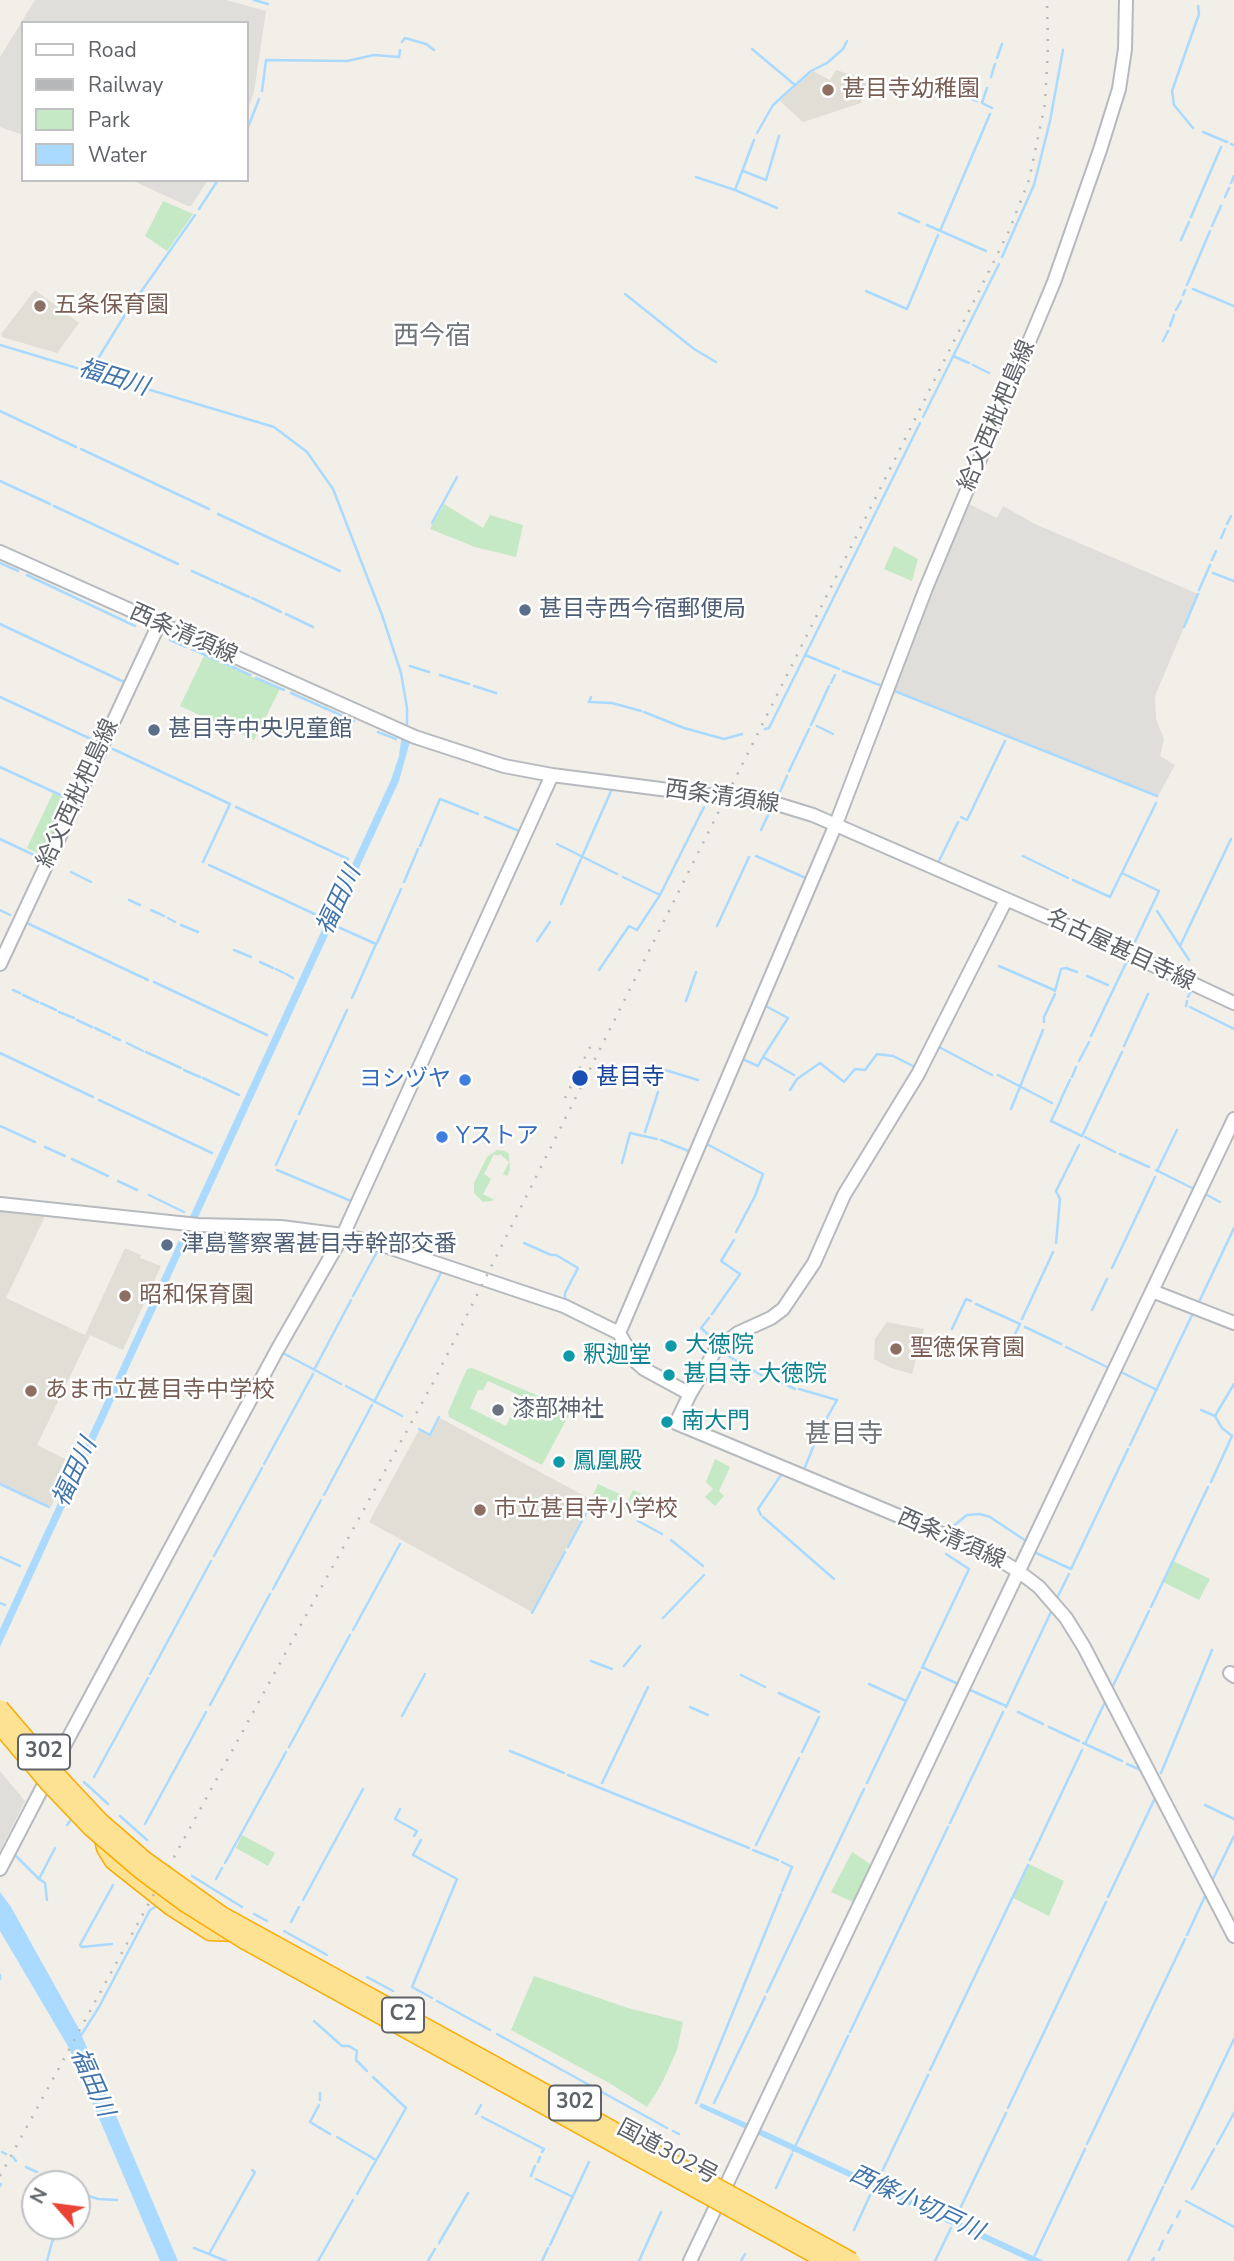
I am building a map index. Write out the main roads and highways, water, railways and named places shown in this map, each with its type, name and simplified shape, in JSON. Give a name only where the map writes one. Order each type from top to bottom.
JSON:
[{"type":"highway","name":"国道302号","points":[[0,1698],[54,1764],[113,1826],[130,1865],[169,1896],[200,1915],[238,1918],[864,2261]]},
{"type":"highway","name":"C2","points":[[0,1708],[100,1821],[145,1860],[204,1902],[251,1932],[829,2255]]},
{"type":"highway","name":"C2","points":[[0,1726],[49,1784],[92,1828],[140,1870],[186,1904],[245,1941],[729,2207],[829,2255],[854,2261]]},
{"type":"highway","points":[[729,2207],[816,2261]]},
{"type":"main road","name":"給父西枇杷島線","points":[[836,824],[926,588],[1054,282],[1119,89],[1125,49],[1126,0]]},
{"type":"main road","name":"西条清須線","points":[[0,552],[407,734],[504,765],[552,775],[777,804],[813,814],[1006,900],[918,1074],[844,1195],[814,1263],[804,1279],[783,1309],[771,1318],[738,1333],[715,1351],[676,1423],[990,1554],[1039,1587],[1055,1604],[1084,1647],[1234,1936]]},
{"type":"main road","name":"給父西枇杷島線","points":[[0,964],[159,624]]},
{"type":"main road","points":[[0,1870],[54,1764],[276,1352],[343,1235],[552,775]]},
{"type":"main road","points":[[619,1334],[836,824]]},
{"type":"main road","name":"名古屋甚目寺線","points":[[1006,900],[1234,1003]]},
{"type":"main road","points":[[690,2261],[1234,1119]]},
{"type":"main road","points":[[0,1204],[192,1224],[281,1227],[343,1235],[379,1244],[564,1306],[619,1334],[635,1362],[690,1394]]},
{"type":"main road","points":[[1152,1291],[1234,1323]]},
{"type":"water","points":[[402,734],[411,738],[399,781],[0,1647],[0,1629],[391,780],[399,756]]},
{"type":"water","points":[[0,1892],[79,2029],[178,2261],[160,2261],[69,2048],[0,1931]]},
{"type":"water","name":"西條小切戸川","points":[[701,2103],[1044,2261],[1029,2261],[699,2107]]},
{"type":"waterway","points":[[254,0],[268,4]]},
{"type":"waterway","points":[[1193,128],[1174,105],[1172,91],[1199,14],[1198,6]]},
{"type":"waterway","points":[[402,42],[405,38],[426,44],[434,50]]},
{"type":"waterway","points":[[757,133],[773,105],[811,71],[827,63],[843,49],[847,41]]},
{"type":"waterway","points":[[997,58],[1002,44]]},
{"type":"waterway","points":[[752,49],[795,85]]},
{"type":"waterway","points":[[262,91],[266,60],[347,61],[374,55],[399,57],[400,50]]},
{"type":"waterway","points":[[1002,257],[1034,185],[1050,121],[1063,50]]},
{"type":"waterway","points":[[991,77],[995,64]]},
{"type":"waterway","points":[[937,84],[977,101]]},
{"type":"waterway","points":[[987,88],[982,103],[992,108]]},
{"type":"waterway","points":[[248,127],[259,99]]},
{"type":"waterway","points":[[940,231],[990,114]]},
{"type":"waterway","points":[[1203,132],[1227,142]]},
{"type":"waterway","points":[[743,171],[766,180],[779,136]]},
{"type":"waterway","points":[[754,140],[735,190],[777,208]]},
{"type":"waterway","points":[[1191,217],[1221,147]]},
{"type":"waterway","points":[[1231,183],[1234,176]]},
{"type":"waterway","points":[[696,177],[735,190]]},
{"type":"waterway","points":[[199,209],[217,182]]},
{"type":"waterway","points":[[1225,197],[1229,188]]},
{"type":"waterway","points":[[1212,226],[1221,206]]},
{"type":"waterway","points":[[899,213],[919,222]]},
{"type":"waterway","points":[[131,306],[195,215]]},
{"type":"waterway","points":[[1181,240],[1189,222]]},
{"type":"waterway","points":[[927,225],[986,251]]},
{"type":"waterway","points":[[1187,285],[1210,231]]},
{"type":"waterway","points":[[866,291],[907,309],[938,235]]},
{"type":"waterway","points":[[923,417],[999,264]]},
{"type":"waterway","points":[[1193,289],[1234,306]]},
{"type":"waterway","points":[[1183,295],[1185,290]]},
{"type":"waterway","points":[[625,294],[694,349],[716,362]]},
{"type":"waterway","points":[[1176,310],[1181,301]]},
{"type":"waterway","points":[[99,357],[126,313]]},
{"type":"waterway","points":[[1170,326],[1174,315]]},
{"type":"waterway","points":[[1163,341],[1168,331]]},
{"type":"waterway","name":"福田川","points":[[0,345],[274,427],[307,452],[333,489],[382,615],[401,673],[407,727]]},
{"type":"waterway","points":[[953,356],[969,363]]},
{"type":"waterway","points":[[973,365],[989,373]]},
{"type":"waterway","points":[[0,411],[76,447]]},
{"type":"waterway","points":[[765,729],[769,728],[920,423]]},
{"type":"waterway","points":[[81,449],[209,509]]},
{"type":"waterway","points":[[432,523],[457,477]]},
{"type":"waterway","points":[[0,481],[50,504]]},
{"type":"waterway","points":[[54,506],[178,564]]},
{"type":"waterway","points":[[218,514],[340,571]]},
{"type":"waterway","points":[[1227,524],[1231,516]]},
{"type":"waterway","points":[[1221,538],[1225,529]]},
{"type":"waterway","points":[[1212,560],[1216,551]]},
{"type":"waterway","points":[[0,563],[18,571]]},
{"type":"waterway","points":[[1199,590],[1210,565]]},
{"type":"waterway","points":[[192,571],[218,583]]},
{"type":"waterway","points":[[1213,573],[1234,581]]},
{"type":"waterway","points":[[27,575],[135,626]]},
{"type":"waterway","points":[[221,584],[249,597]]},
{"type":"waterway","points":[[1184,627],[1198,594]]},
{"type":"waterway","points":[[252,598],[281,612]]},
{"type":"waterway","points":[[286,614],[313,627]]},
{"type":"waterway","points":[[0,624],[124,682]]},
{"type":"waterway","points":[[170,640],[186,647]]},
{"type":"waterway","points":[[192,649],[218,661]]},
{"type":"waterway","points":[[805,655],[839,669]]},
{"type":"waterway","points":[[224,663],[250,675]]},
{"type":"waterway","points":[[410,666],[429,672]]},
{"type":"waterway","points":[[843,671],[882,686]]},
{"type":"waterway","points":[[440,675],[469,684]]},
{"type":"waterway","points":[[831,683],[835,675]]},
{"type":"waterway","points":[[256,678],[284,690]]},
{"type":"waterway","points":[[474,686],[496,693]]},
{"type":"waterway","points":[[811,725],[829,686]]},
{"type":"waterway","points":[[892,690],[1157,796]]},
{"type":"waterway","points":[[291,693],[354,721]]},
{"type":"waterway","points":[[0,697],[91,739]]},
{"type":"waterway","points":[[591,697],[589,702],[612,703],[641,711]]},
{"type":"waterway","points":[[644,712],[684,728],[724,739],[742,734]]},
{"type":"waterway","points":[[817,726],[833,734]]},
{"type":"waterway","points":[[789,771],[809,729]]},
{"type":"waterway","points":[[378,732],[396,739]]},
{"type":"waterway","points":[[961,817],[967,820],[1005,741]]},
{"type":"waterway","points":[[113,749],[230,804],[203,862]]},
{"type":"waterway","points":[[0,767],[69,799]]},
{"type":"waterway","points":[[779,794],[787,776]]},
{"type":"waterway","points":[[561,904],[612,789]]},
{"type":"waterway","points":[[420,846],[440,799],[478,814]]},
{"type":"waterway","points":[[1073,880],[1110,897],[1156,803]]},
{"type":"waterway","points":[[236,807],[348,859]]},
{"type":"waterway","points":[[623,877],[660,895],[704,807]]},
{"type":"waterway","points":[[761,830],[770,811]]},
{"type":"waterway","points":[[485,817],[519,831]]},
{"type":"waterway","points":[[938,863],[958,822]]},
{"type":"waterway","points":[[0,839],[36,856]]},
{"type":"waterway","points":[[1180,946],[1231,839]]},
{"type":"waterway","points":[[557,844],[617,874]]},
{"type":"waterway","points":[[404,882],[418,849]]},
{"type":"waterway","points":[[756,856],[808,879]]},
{"type":"waterway","points":[[1023,856],[1068,878]]},
{"type":"waterway","points":[[717,926],[749,857]]},
{"type":"waterway","points":[[209,865],[321,917]]},
{"type":"waterway","points":[[71,872],[91,882]]},
{"type":"waterway","points":[[1122,873],[1159,891],[1133,946]]},
{"type":"waterway","points":[[377,943],[401,889]]},
{"type":"waterway","points":[[599,970],[629,926],[637,930],[660,895]]},
{"type":"waterway","points":[[129,900],[140,905]]},
{"type":"waterway","points":[[0,910],[10,915]]},
{"type":"waterway","points":[[151,910],[164,916]]},
{"type":"waterway","points":[[1157,911],[1189,960]]},
{"type":"waterway","points":[[168,918],[175,922]]},
{"type":"waterway","points":[[537,941],[550,922]]},
{"type":"waterway","points":[[29,924],[148,980]]},
{"type":"waterway","points":[[181,925],[198,932]]},
{"type":"waterway","points":[[338,927],[376,944],[352,998]]},
{"type":"waterway","points":[[234,950],[251,957]]},
{"type":"waterway","points":[[1091,1036],[1128,959]]},
{"type":"waterway","points":[[260,962],[273,968]]},
{"type":"waterway","points":[[999,966],[1054,990]]},
{"type":"waterway","points":[[276,969],[284,973]]},
{"type":"waterway","points":[[1055,991],[1061,969],[1077,972]]},
{"type":"waterway","points":[[686,1001],[696,972]]},
{"type":"waterway","points":[[286,974],[293,978]]},
{"type":"waterway","points":[[1087,976],[1108,985]]},
{"type":"waterway","points":[[154,982],[267,1035]]},
{"type":"waterway","points":[[13,990],[20,993]]},
{"type":"waterway","points":[[1188,997],[1191,991]]},
{"type":"waterway","points":[[1044,1022],[1055,994]]},
{"type":"waterway","points":[[1124,1046],[1148,994]]},
{"type":"waterway","points":[[23,995],[38,1002]]},
{"type":"waterway","points":[[1186,1006],[1187,1001]]},
{"type":"waterway","points":[[41,1003],[56,1010]]},
{"type":"waterway","points":[[763,1057],[788,1018],[764,1005]]},
{"type":"waterway","points":[[1190,1007],[1234,1029]]},
{"type":"waterway","points":[[299,1114],[347,1010]]},
{"type":"waterway","points":[[59,1012],[74,1018]]},
{"type":"waterway","points":[[77,1020],[92,1027]]},
{"type":"waterway","points":[[95,1028],[110,1035]]},
{"type":"waterway","points":[[1011,1109],[1043,1030]]},
{"type":"waterway","points":[[113,1037],[120,1040]]},
{"type":"waterway","points":[[1079,1061],[1089,1042]]},
{"type":"waterway","points":[[127,1043],[143,1051]]},
{"type":"waterway","points":[[937,1046],[992,1075]]},
{"type":"waterway","points":[[146,1052],[181,1068]]},
{"type":"waterway","points":[[1061,1100],[1051,1121],[1082,1136],[1122,1052]]},
{"type":"waterway","points":[[0,1053],[93,1097]]},
{"type":"waterway","points":[[790,1090],[797,1079],[820,1063],[844,1082],[855,1069],[865,1070],[877,1054],[893,1056],[915,1067]]},
{"type":"waterway","points":[[740,1058],[758,1066],[763,1057],[794,1075]]},
{"type":"waterway","points":[[1072,1077],[1076,1067]]},
{"type":"waterway","points":[[184,1070],[200,1077]]},
{"type":"waterway","points":[[665,1070],[698,1080]]},
{"type":"waterway","points":[[998,1075],[1052,1103]]},
{"type":"waterway","points":[[203,1078],[239,1095]]},
{"type":"waterway","points":[[1061,1099],[1070,1080]]},
{"type":"waterway","points":[[645,1132],[658,1092]]},
{"type":"waterway","points":[[99,1100],[212,1153]]},
{"type":"waterway","points":[[276,1165],[296,1121]]},
{"type":"waterway","points":[[0,1126],[35,1142]]},
{"type":"waterway","points":[[1157,1171],[1177,1130]]},
{"type":"waterway","points":[[622,1163],[630,1133],[657,1139]]},
{"type":"waterway","points":[[1085,1137],[1115,1152]]},
{"type":"waterway","points":[[661,1140],[691,1152]]},
{"type":"waterway","points":[[705,1143],[763,1174],[736,1232]]},
{"type":"waterway","points":[[1056,1243],[1060,1199],[1056,1191],[1079,1145]]},
{"type":"waterway","points":[[45,1147],[65,1156]]},
{"type":"waterway","points":[[1120,1154],[1149,1167]]},
{"type":"waterway","points":[[72,1159],[108,1176]]},
{"type":"waterway","points":[[277,1170],[351,1201]]},
{"type":"waterway","points":[[1156,1170],[1194,1189]]},
{"type":"waterway","points":[[1112,1268],[1155,1177]]},
{"type":"waterway","points":[[118,1181],[137,1190]]},
{"type":"waterway","points":[[1205,1194],[1220,1202]]},
{"type":"waterway","points":[[149,1195],[184,1212]]},
{"type":"waterway","points":[[1198,1304],[1234,1228]]},
{"type":"waterway","points":[[712,1314],[740,1274],[721,1261],[734,1240]]},
{"type":"waterway","points":[[524,1243],[556,1255],[578,1268],[565,1293],[565,1299]]},
{"type":"waterway","points":[[353,1296],[378,1250]]},
{"type":"waterway","points":[[1022,1319],[1053,1252]]},
{"type":"waterway","points":[[374,1402],[442,1271]]},
{"type":"waterway","points":[[1092,1310],[1107,1279]]},
{"type":"waterway","points":[[952,1329],[966,1299],[971,1301]]},
{"type":"waterway","points":[[314,1370],[351,1300]]},
{"type":"waterway","points":[[976,1304],[1020,1324],[1003,1358]]},
{"type":"waterway","points":[[1130,1445],[1193,1313]]},
{"type":"waterway","points":[[709,1318],[701,1328],[715,1341]]},
{"type":"waterway","points":[[1025,1327],[1061,1344]]},
{"type":"waterway","points":[[1066,1347],[1109,1368]]},
{"type":"waterway","points":[[723,1349],[730,1357],[763,1376],[795,1389]]},
{"type":"waterway","points":[[281,1352],[341,1384]]},
{"type":"waterway","points":[[1119,1371],[1157,1390]]},
{"type":"waterway","points":[[264,1464],[313,1374]]},
{"type":"waterway","points":[[1201,1410],[1215,1416],[1234,1384]]},
{"type":"waterway","points":[[346,1386],[402,1416]]},
{"type":"waterway","points":[[799,1389],[837,1400],[820,1430],[803,1472]]},
{"type":"waterway","points":[[324,1495],[372,1405]]},
{"type":"waterway","points":[[1211,1482],[1232,1436],[1222,1428],[1215,1416]]},
{"type":"waterway","points":[[419,1429],[430,1435],[439,1417]]},
{"type":"waterway","points":[[1071,1569],[1128,1449]]},
{"type":"waterway","points":[[214,1556],[262,1468]]},
{"type":"waterway","points":[[761,1515],[758,1509],[781,1475]]},
{"type":"waterway","points":[[0,1484],[49,1507]]},
{"type":"waterway","points":[[1151,1607],[1208,1487]]},
{"type":"waterway","points":[[273,1589],[321,1500]]},
{"type":"waterway","points":[[568,1547],[593,1500]]},
{"type":"waterway","points":[[950,1532],[952,1527],[967,1515],[980,1514],[990,1517],[1026,1541]]},
{"type":"waterway","points":[[763,1517],[834,1579]]},
{"type":"waterway","points":[[638,1521],[662,1534]]},
{"type":"waterway","points":[[671,1540],[703,1566]]},
{"type":"waterway","points":[[353,1630],[400,1544]]},
{"type":"waterway","points":[[532,1613],[565,1552]]},
{"type":"waterway","points":[[1034,1552],[1071,1569]]},
{"type":"waterway","points":[[922,1668],[969,1569],[946,1554]]},
{"type":"waterway","points":[[0,1557],[20,1566]]},
{"type":"waterway","points":[[150,1674],[211,1561]]},
{"type":"waterway","points":[[1057,1598],[1069,1574]]},
{"type":"waterway","points":[[663,1618],[704,1575]]},
{"type":"waterway","points":[[210,1705],[270,1594]]},
{"type":"waterway","points":[[0,1603],[5,1605]]},
{"type":"waterway","points":[[1111,1690],[1149,1611]]},
{"type":"waterway","points":[[1006,1707],[1051,1612]]},
{"type":"waterway","points":[[289,1747],[350,1635]]},
{"type":"waterway","points":[[624,1666],[640,1646]]},
{"type":"waterway","points":[[1161,1773],[1212,1650]]},
{"type":"waterway","points":[[591,1661],[612,1669]]},
{"type":"waterway","points":[[922,1667],[960,1685]]},
{"type":"waterway","points":[[867,1783],[920,1672]]},
{"type":"waterway","points":[[402,1716],[425,1674]]},
{"type":"waterway","points":[[741,1675],[765,1687]]},
{"type":"waterway","points":[[94,1777],[148,1678]]},
{"type":"waterway","points":[[869,1684],[906,1701]]},
{"type":"waterway","points":[[602,1783],[648,1687]]},
{"type":"waterway","points":[[968,1689],[1006,1706]]},
{"type":"waterway","points":[[779,1693],[819,1712]]},
{"type":"waterway","points":[[1085,1744],[1106,1700]]},
{"type":"waterway","points":[[690,1707],[708,1715]]},
{"type":"waterway","points":[[145,1824],[206,1712]]},
{"type":"waterway","points":[[950,1823],[1003,1712]]},
{"type":"waterway","points":[[1018,1712],[1043,1724]]},
{"type":"waterway","points":[[802,1752],[819,1717]]},
{"type":"waterway","points":[[1049,1727],[1079,1741]]},
{"type":"waterway","points":[[1083,1743],[1122,1761]]},
{"type":"waterway","points":[[1030,1860],[1082,1750]]},
{"type":"waterway","points":[[510,1751],[564,1773]]},
{"type":"waterway","points":[[225,1863],[286,1752]]},
{"type":"waterway","points":[[756,1845],[799,1758]]},
{"type":"waterway","points":[[1127,1764],[1143,1771]]},
{"type":"waterway","points":[[568,1775],[749,1848]]},
{"type":"waterway","points":[[84,1782],[108,1804]]},
{"type":"waterway","points":[[303,1900],[363,1789]]},
{"type":"waterway","points":[[767,1992],[864,1789]]},
{"type":"waterway","points":[[1108,1897],[1156,1796]]},
{"type":"waterway","points":[[1205,1805],[1234,1819]]},
{"type":"waterway","points":[[400,1809],[395,1819],[417,1831],[414,1836]]},
{"type":"waterway","points":[[120,1816],[147,1840]]},
{"type":"waterway","points":[[67,1825],[70,1821]]},
{"type":"waterway","points":[[850,2032],[948,1827]]},
{"type":"waterway","points":[[1211,1883],[1234,1836]]},
{"type":"waterway","points":[[421,1840],[413,1855],[457,1879],[412,1987],[432,1998]]},
{"type":"waterway","points":[[47,1900],[45,1883],[39,1879],[55,1848]]},
{"type":"waterway","points":[[753,1850],[778,1860]]},
{"type":"waterway","points":[[15,1855],[39,1879]]},
{"type":"waterway","points":[[782,1862],[792,1867],[782,1891]]},
{"type":"waterway","points":[[930,2070],[1028,1865]]},
{"type":"waterway","points":[[216,1879],[222,1868]]},
{"type":"waterway","points":[[192,1876],[242,1907]]},
{"type":"waterway","points":[[112,1944],[80,1945],[113,1885]]},
{"type":"waterway","points":[[696,2103],[781,1894]]},
{"type":"waterway","points":[[1187,1935],[1206,1894]]},
{"type":"waterway","points":[[1008,2108],[1106,1902]]},
{"type":"waterway","points":[[80,2037],[99,2007],[150,1910],[157,1906]]},
{"type":"waterway","points":[[291,1922],[299,1907]]},
{"type":"waterway","points":[[254,1914],[267,1921]]},
{"type":"waterway","points":[[284,1931],[327,1955]]},
{"type":"waterway","points":[[1087,2144],[1185,1939]]},
{"type":"waterway","points":[[367,1977],[393,1991]]},
{"type":"waterway","points":[[714,2103],[765,1997]]},
{"type":"waterway","points":[[437,2001],[490,2030]]},
{"type":"waterway","points":[[314,2021],[342,2046],[349,2046],[357,2051],[356,2060],[367,2071]]},
{"type":"waterway","points":[[497,2034],[667,2128]]},
{"type":"waterway","points":[[793,2151],[848,2036]]},
{"type":"waterway","points":[[1165,2183],[1234,2039]]},
{"type":"waterway","name":"西條小切戸川","points":[[877,2182],[928,2075]]},
{"type":"waterway","points":[[357,2194],[406,2108],[373,2077]]},
{"type":"waterway","points":[[320,2093],[320,2100]]},
{"type":"waterway","points":[[319,2105],[310,2122],[330,2134]]},
{"type":"waterway","points":[[476,2114],[481,2105]]},
{"type":"waterway","name":"西條小切戸川","points":[[956,2217],[1006,2113]]},
{"type":"waterway","points":[[1217,2144],[1234,2113]]},
{"type":"waterway","points":[[482,2117],[544,2149],[542,2152]]},
{"type":"waterway","points":[[673,2131],[679,2134]]},
{"type":"waterway","points":[[337,2137],[376,2160]]},
{"type":"waterway","points":[[679,2149],[681,2155]]},
{"type":"waterway","points":[[1034,2257],[1085,2149]]},
{"type":"waterway","points":[[1192,2189],[1214,2149]]},
{"type":"waterway","points":[[2,2152],[6,2154]]},
{"type":"waterway","points":[[776,2188],[792,2154]]},
{"type":"waterway","points":[[13,2157],[16,2161]]},
{"type":"waterway","points":[[538,2162],[540,2157]]},
{"type":"waterway","points":[[550,2245],[589,2162]]},
{"type":"waterway","points":[[531,2176],[535,2166]]},
{"type":"waterway","points":[[26,2167],[33,2170]]},
{"type":"waterway","points":[[209,2254],[255,2172],[252,2170]]},
{"type":"waterway","points":[[536,2179],[571,2196]]},
{"type":"waterway","points":[[1128,2261],[1163,2187]]},
{"type":"waterway","name":"西條小切戸川","points":[[854,2230],[872,2191]]},
{"type":"waterway","points":[[439,2243],[468,2193]]},
{"type":"waterway","points":[[91,2197],[117,2200]]},
{"type":"waterway","points":[[318,2261],[353,2200]]},
{"type":"waterway","points":[[1186,2201],[1234,2227]]},
{"type":"waterway","points":[[1177,2217],[1180,2211]]},
{"type":"waterway","points":[[639,2261],[661,2212]]},
{"type":"waterway","points":[[1168,2233],[1172,2225]]},
{"type":"waterway","name":"西條小切戸川","points":[[935,2261],[951,2228]]},
{"type":"waterway","points":[[47,2261],[53,2240]]},
{"type":"waterway","points":[[1159,2250],[1163,2241]]},
{"type":"waterway","points":[[194,2248],[226,2261]]},
{"type":"waterway","points":[[542,2261],[548,2248]]},
{"type":"waterway","points":[[428,2261],[435,2249]]},
{"type":"waterway","points":[[741,2261],[745,2254]]},
{"type":"railway","points":[[0,2176],[434,1381],[1009,231],[1029,180],[1045,104],[1047,0]]},
{"type":"railway","points":[[565,1098],[593,1041]]},
{"type":"place","name":"甚目寺幼稚園","points":[[828,90]]},
{"type":"place","name":"五条保育園","points":[[40,306]]},
{"type":"place","name":"甚目寺西今宿郵便局","points":[[525,610]]},
{"type":"place","name":"甚目寺中央児童館","points":[[154,730]]},
{"type":"place","name":"甚目寺","points":[[580,1078]]},
{"type":"place","name":"ヨシヅヤ","points":[[465,1080]]},
{"type":"place","name":"Yストア","points":[[442,1137]]},
{"type":"place","name":"津島警察署甚目寺幹部交番","points":[[167,1245]]},
{"type":"place","name":"昭和保育園","points":[[125,1296]]},
{"type":"place","name":"大徳院","points":[[671,1346]]},
{"type":"place","name":"聖徳保育園","points":[[896,1349]]},
{"type":"place","name":"釈迦堂","points":[[569,1356]]},
{"type":"place","name":"甚目寺 大徳院","points":[[669,1375]]},
{"type":"place","name":"あま市立甚目寺中学校","points":[[31,1391]]},
{"type":"place","name":"漆部神社","points":[[498,1410]]},
{"type":"place","name":"南大門","points":[[667,1422]]},
{"type":"place","name":"鳳凰殿","points":[[559,1462]]},
{"type":"place","name":"市立甚目寺小学校","points":[[480,1510]]},
{"type":"district","name":"西今宿","points":[[432,338]]},
{"type":"district","name":"甚目寺","points":[[844,1436]]}]
